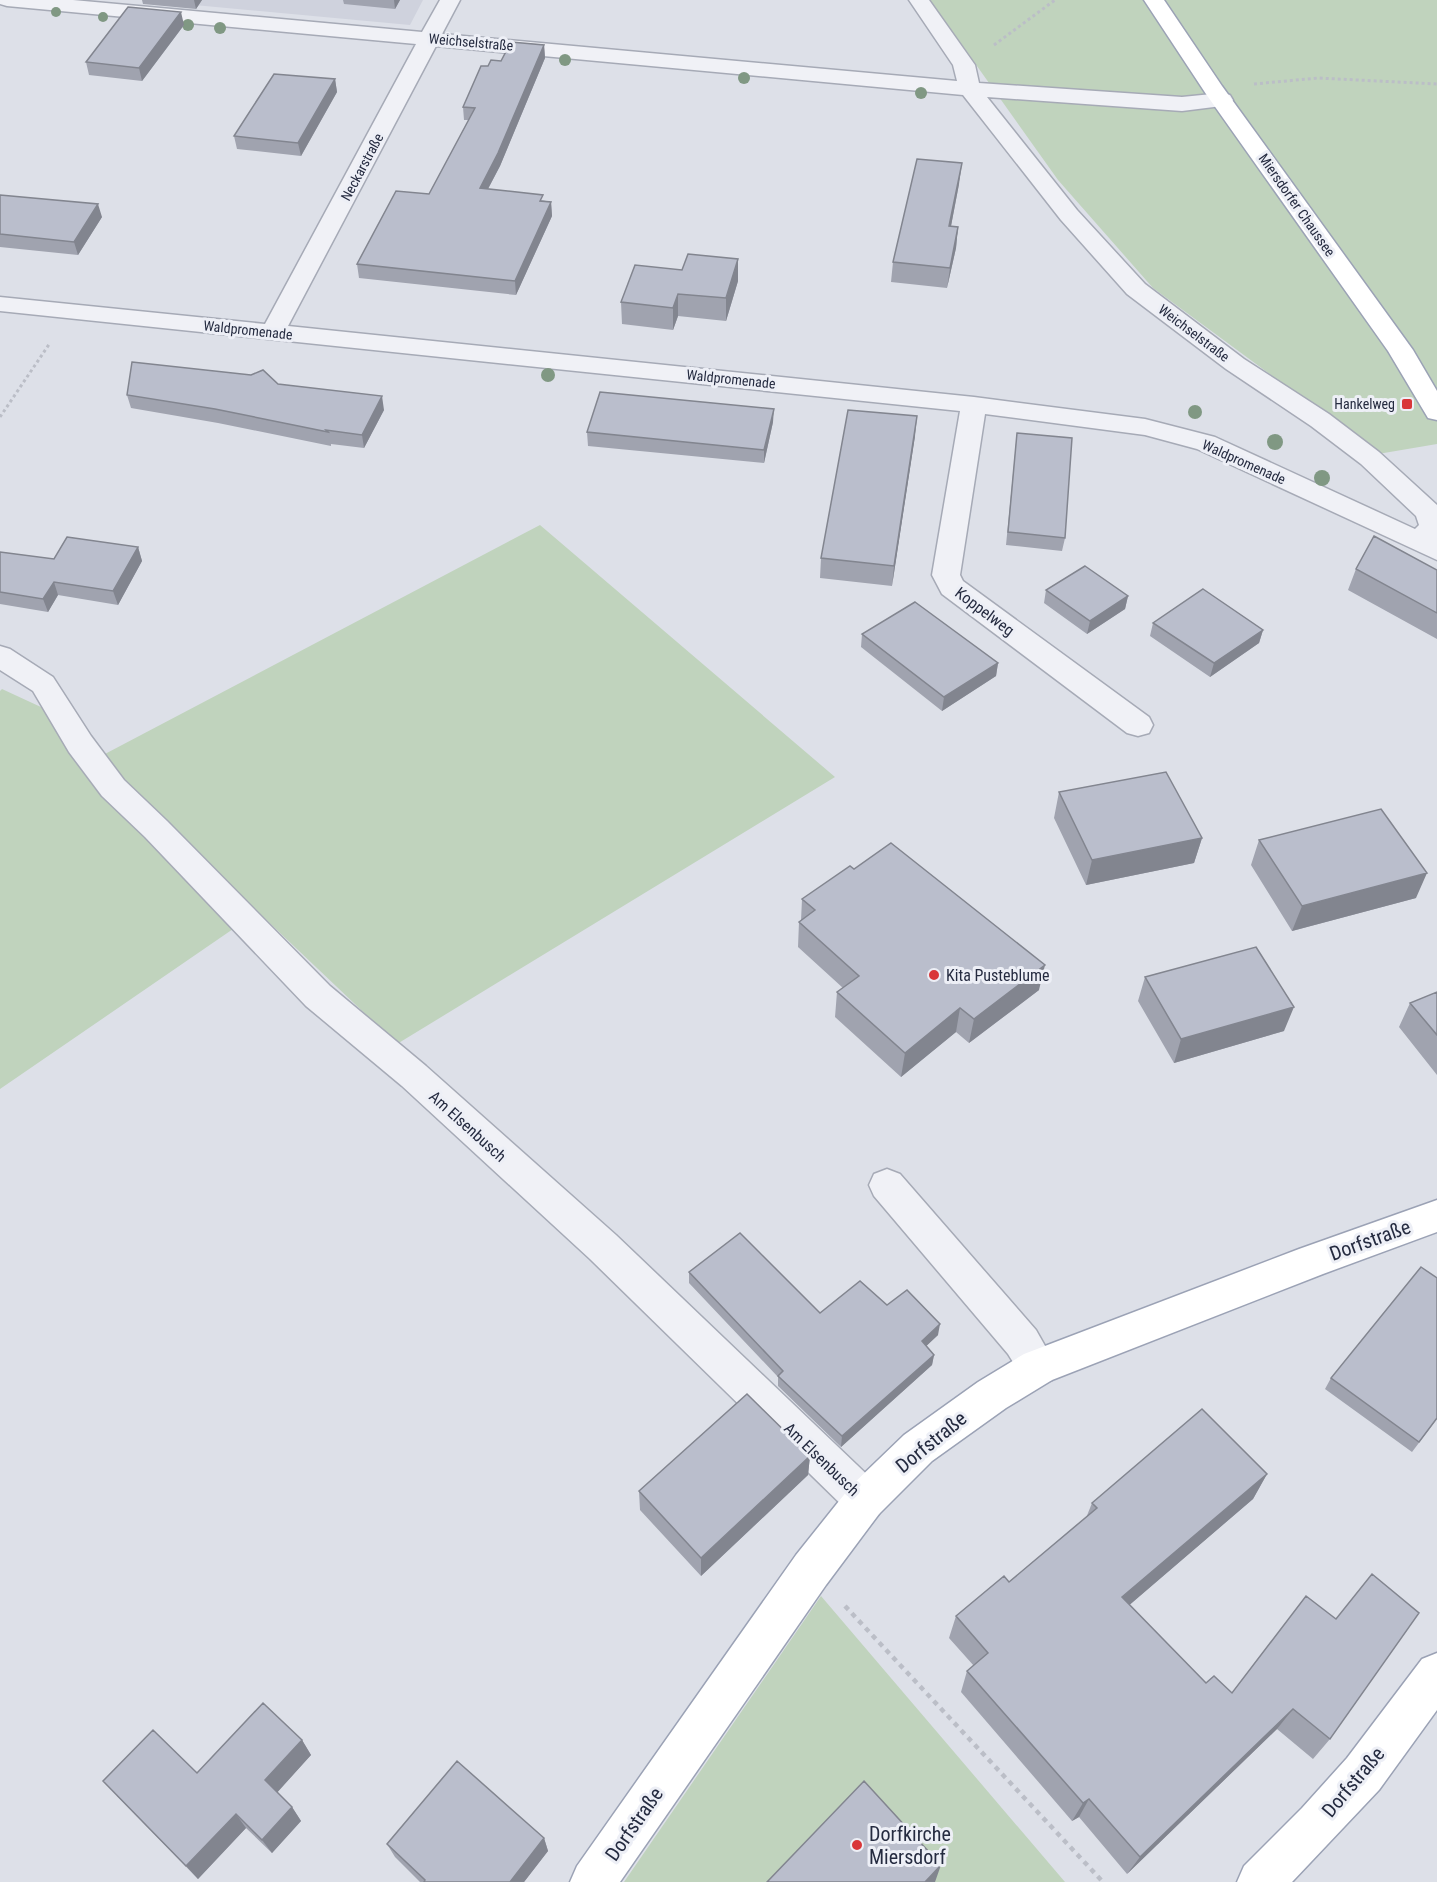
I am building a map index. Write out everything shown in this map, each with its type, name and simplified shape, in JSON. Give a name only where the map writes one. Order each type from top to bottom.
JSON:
[{"type":"main road","name":"Miersdorfer Chaussee","points":[[1154,0],[1400,350],[1437,412]]},
{"type":"main road","name":"Dorfstraße","points":[[593,1882],[811,1570],[865,1500],[918,1449],[992,1395],[1038,1367],[1312,1261],[1437,1216]]},
{"type":"main road","name":"Dorfstraße","points":[[1260,1882],[1318,1824],[1363,1774],[1437,1674]]},
{"type":"street","name":"Weichselstraße","points":[[7,0],[970,89],[1182,104],[1218,94]]},
{"type":"street","name":"Neckarstraße","points":[[273,332],[450,0]]},
{"type":"street","points":[[919,0],[964,65],[970,89]]},
{"type":"street","name":"Weichselstraße","points":[[970,89],[1058,202],[1136,289],[1235,364],[1337,433],[1370,459],[1429,513],[1433,527],[1427,547]]},
{"type":"street","name":"Waldpromenade","points":[[0,304],[974,405],[1145,427],[1206,443],[1427,547]]},
{"type":"street","name":"Koppelweg","points":[[974,405],[946,575],[952,587],[1138,725]]},
{"type":"street","name":"Am Elsenbusch","points":[[0,656],[43,684],[80,744],[112,788],[156,828],[318,996],[414,1076],[603,1247],[865,1500]]},
{"type":"street","points":[[887,1185],[1022,1342],[1038,1367]]},
{"type":"path","points":[[964,65],[1028,22],[1055,0]]},
{"type":"path","points":[[1218,94],[1318,78],[1437,84]]},
{"type":"path","points":[[0,417],[71,312]]},
{"type":"path","points":[[811,1570],[1103,1882]]},
{"type":"shaded area","points":[[141,0],[423,0],[410,25]]},
{"type":"green space","points":[[930,0],[1437,0],[1437,444],[1378,454],[1153,288],[1058,180]]},
{"type":"green space","points":[[540,525],[835,777],[397,1044],[258,912],[0,1089],[0,691],[2,689],[69,720],[103,755]]},
{"type":"green space","points":[[821,1596],[1065,1882],[624,1882]]},
{"type":"building","points":[[128,7],[181,12],[139,68],[86,62]]},
{"type":"building","points":[[511,42],[544,45],[498,153],[480,188],[543,195],[540,201],[551,202],[515,281],[357,264],[396,191],[429,194],[475,108],[463,107],[481,66],[488,66],[491,60],[501,61]]},
{"type":"building","points":[[274,74],[335,79],[298,143],[234,136]]},
{"type":"building","points":[[917,159],[962,163],[949,226],[958,227],[950,268],[893,262]]},
{"type":"building","points":[[0,195],[98,204],[74,242],[0,234]]},
{"type":"building","points":[[688,254],[738,259],[726,298],[678,294],[673,308],[621,302],[635,265],[682,270]]},
{"type":"building","points":[[132,362],[251,375],[263,370],[278,384],[382,396],[362,435],[326,430],[328,432],[215,409],[127,395]]},
{"type":"building","points":[[600,392],[774,409],[764,450],[587,432]]},
{"type":"building","points":[[848,410],[917,416],[894,566],[821,558]]},
{"type":"building","points":[[1017,433],[1072,438],[1065,538],[1008,532]]},
{"type":"building","points":[[1374,536],[1437,570],[1437,613],[1356,569]]},
{"type":"building","points":[[67,537],[138,547],[113,591],[54,582],[43,599],[0,592],[0,552],[54,559]]},
{"type":"building","points":[[1085,566],[1128,596],[1090,621],[1046,590]]},
{"type":"building","points":[[1203,589],[1263,630],[1214,663],[1153,623]]},
{"type":"building","points":[[915,602],[998,663],[944,697],[862,634]]},
{"type":"building","points":[[1166,772],[1202,838],[1092,860],[1059,792]]},
{"type":"building","points":[[1381,809],[1427,873],[1302,906],[1259,840]]},
{"type":"building","name":"Kita Pusteblume","points":[[891,843],[1045,965],[974,1019],[960,1008],[905,1053],[837,992],[859,976],[799,922],[815,910],[802,899],[850,866],[854,869]]},
{"type":"building","points":[[1256,947],[1294,1007],[1181,1039],[1145,977]]},
{"type":"building","points":[[1437,992],[1437,1035],[1410,1003]]},
{"type":"building","points":[[740,1233],[820,1313],[860,1281],[887,1305],[907,1290],[940,1324],[922,1341],[934,1355],[842,1436],[778,1376],[783,1371],[689,1272]]},
{"type":"building","points":[[1421,1267],[1437,1278],[1437,1418],[1419,1442],[1331,1378]]},
{"type":"building","points":[[747,1394],[810,1456],[701,1558],[639,1491]]},
{"type":"building","points":[[1202,1409],[1267,1474],[1122,1597],[1206,1683],[1214,1676],[1232,1693],[1306,1596],[1336,1619],[1372,1574],[1419,1613],[1330,1739],[1293,1709],[1140,1857],[1089,1799],[1083,1803],[967,1671],[988,1653],[956,1616],[1004,1576],[1009,1582],[1097,1508],[1092,1503]]},
{"type":"building","points":[[263,1703],[302,1740],[265,1780],[292,1807],[262,1840],[236,1814],[186,1866],[103,1781],[153,1730],[197,1773]]},
{"type":"building","points":[[457,1761],[544,1838],[510,1882],[424,1882],[425,1880],[387,1844]]},
{"type":"building","points":[[864,1781],[941,1865],[925,1882],[767,1882]]},
{"type":"place","name":"Hankelweg","points":[[1407,404]]},
{"type":"place","name":"Kita Pusteblume","points":[[934,975]]},
{"type":"place","name":"Dorfkirche Miersdorf","points":[[857,1845]]}]
